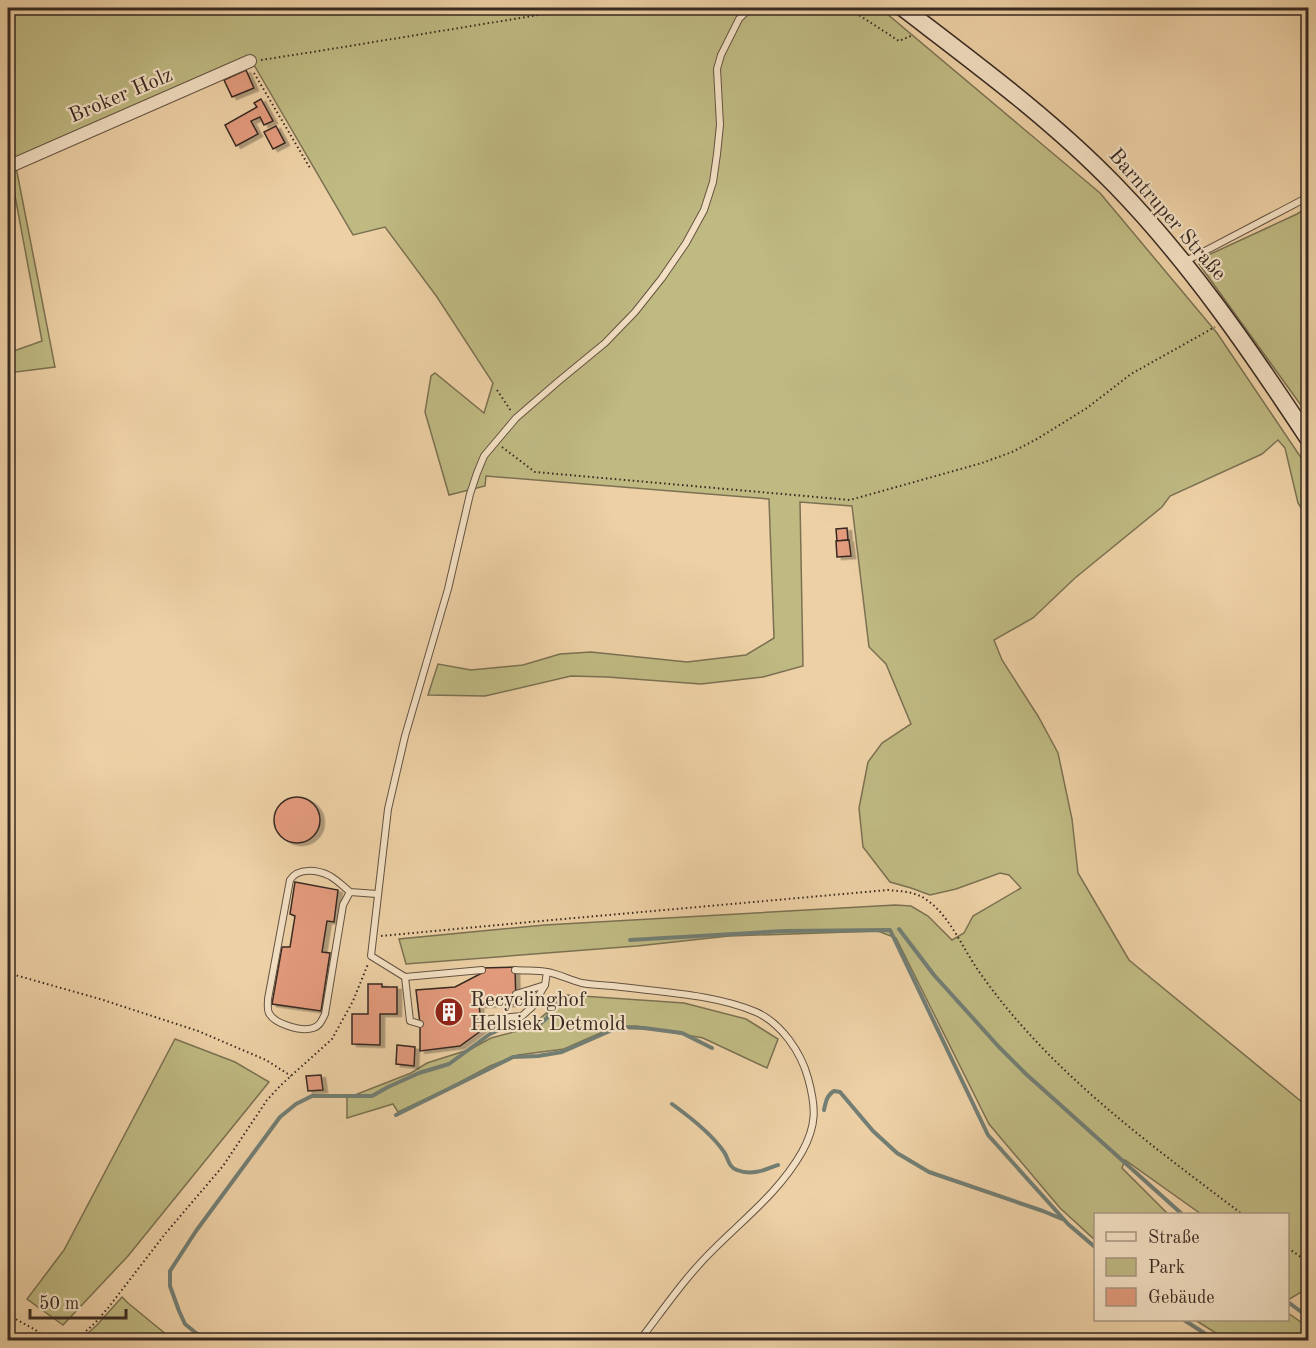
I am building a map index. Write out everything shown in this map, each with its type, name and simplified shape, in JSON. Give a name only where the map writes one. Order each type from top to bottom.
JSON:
[{"type":"main road","name":"Barntruper Straße","points":[[903,8],[1034,110],[1092,162],[1139,210],[1227,320],[1308,438]]},
{"type":"street","name":"Broker Holz","points":[[8,167],[249,62]]},
{"type":"lane","points":[[482,970],[405,977],[371,956],[388,809],[405,736],[448,589],[470,494],[484,456],[495,442],[516,418],[605,343],[635,312],[686,243],[704,210],[713,182],[720,125],[717,69],[721,55],[739,19],[750,8]]},
{"type":"lane","points":[[1182,263],[1308,197]]},
{"type":"lane","points":[[350,892],[343,905],[322,1022],[315,1028],[307,1029],[281,1024],[269,1014],[268,999],[290,880],[300,871],[318,872],[331,876],[350,892],[377,894]]},
{"type":"lane","points":[[515,970],[548,972],[581,983],[680,994],[727,1003],[758,1013],[777,1027],[792,1043],[804,1065],[815,1111],[810,1135],[802,1152],[789,1173],[758,1209],[691,1273],[640,1341]]},
{"type":"lane","points":[[481,1020],[522,1016],[532,1007],[545,985],[548,972]]},
{"type":"lane","points":[[405,977],[410,1021],[420,1024]]},
{"type":"lane","points":[[516,994],[545,985]]},
{"type":"lane","points":[[407,999],[417,999]]},
{"type":"path","points":[[310,168],[249,62],[581,8]]},
{"type":"path","points":[[848,8],[899,41],[929,28]]},
{"type":"path","points":[[495,442],[535,472],[850,500],[982,463],[1012,452],[1087,408],[1131,374],[1227,320]]},
{"type":"path","points":[[497,390],[516,418]]},
{"type":"path","points":[[372,937],[888,890],[913,893],[933,904],[952,928],[991,987],[1019,1023],[1062,1070],[1179,1167],[1239,1213]]},
{"type":"path","points":[[76,1341],[108,1308],[165,1234],[223,1166],[267,1101],[291,1076],[332,1040],[353,1001],[371,956]]},
{"type":"path","points":[[8,973],[100,999],[198,1031],[266,1060],[291,1076]]},
{"type":"path","points":[[1289,1249],[1308,1262]]},
{"type":"path","points":[[8,1315],[34,1329],[49,1341]]},
{"type":"green space","points":[[8,8],[880,8],[1100,193],[1217,333],[1308,468],[1308,519],[1298,503],[1285,448],[1278,440],[1262,454],[1170,496],[1162,507],[1075,578],[1033,618],[994,640],[1002,660],[1038,716],[1058,753],[1072,819],[1078,873],[1129,960],[1308,1107],[1308,1290],[1289,1299],[1289,1213],[1200,1213],[1125,1160],[1122,1168],[1167,1213],[1094,1213],[1094,1239],[1060,1208],[989,1124],[896,938],[878,931],[729,936],[637,946],[406,964],[399,939],[545,925],[895,905],[911,906],[928,916],[952,940],[964,933],[973,916],[1021,888],[1009,875],[1000,873],[956,889],[930,895],[890,882],[863,847],[859,808],[868,762],[882,743],[911,724],[886,664],[869,647],[852,506],[800,502],[803,666],[763,677],[701,684],[571,676],[485,696],[428,695],[438,664],[471,670],[523,665],[560,654],[591,652],[687,662],[746,655],[774,638],[769,499],[486,476],[485,486],[449,495],[425,412],[431,376],[435,373],[484,413],[493,383],[437,297],[385,227],[353,235],[250,58],[8,164]]},
{"type":"green space","points":[[16,167],[55,367],[8,373],[8,353],[42,341],[10,169]]},
{"type":"green space","points":[[1308,207],[1308,415],[1199,264],[1204,257]]},
{"type":"green space","points":[[567,995],[684,1003],[746,1019],[778,1039],[767,1068],[703,1038],[636,1026],[614,1027],[564,1049],[518,1055],[490,1066],[398,1112],[393,1104],[347,1118],[347,1098],[411,1073],[427,1063],[471,1049],[491,1038],[529,1028]]},
{"type":"green space","points":[[175,1039],[235,1062],[269,1082],[128,1256],[63,1325],[27,1299],[64,1250]]},
{"type":"green space","points":[[122,1297],[128,1303],[173,1340],[80,1340]]},
{"type":"green space","points":[[1289,1314],[1308,1327],[1308,1340],[1227,1340],[1197,1321],[1289,1321]]},
{"type":"building","points":[[246,70],[254,88],[232,97],[224,80]]},
{"type":"building","points":[[261,99],[273,121],[264,125],[260,117],[251,121],[258,134],[236,146],[225,125],[257,107],[254,103]]},
{"type":"building","points":[[276,126],[285,143],[273,149],[264,132]]},
{"type":"building","points":[[847,528],[848,540],[837,541],[836,529]]},
{"type":"building","points":[[849,540],[851,556],[837,557],[836,541]]},
{"type":"building","points":[[297,797],[313,804],[320,820],[313,836],[297,843],[281,836],[274,820],[281,804]]},
{"type":"building","points":[[295,882],[338,890],[334,922],[327,921],[322,952],[330,953],[321,1011],[272,1004],[282,947],[290,947],[295,916],[290,914]]},
{"type":"building","name":"Recyclinghof Hellsiek Detmold","points":[[515,967],[516,1004],[479,1005],[482,1030],[460,1046],[420,1051],[416,990],[455,987],[482,973],[482,968]]},
{"type":"building","points":[[368,984],[397,987],[397,1014],[380,1014],[380,1045],[352,1044],[352,1014],[368,1014]]},
{"type":"building","points":[[397,1045],[415,1047],[414,1066],[396,1064]]},
{"type":"building","points":[[321,1075],[323,1090],[308,1091],[306,1076]]},
{"type":"waterway","points":[[899,929],[934,975],[999,1047],[1181,1213]]},
{"type":"waterway","points":[[630,940],[784,931],[890,930],[988,1135],[1068,1224],[1094,1246]]},
{"type":"waterway","points":[[209,1340],[185,1324],[170,1286],[170,1271],[196,1231],[280,1117],[296,1104],[312,1096],[372,1096],[419,1073],[449,1064],[490,1034],[510,1025],[540,1024],[547,1018],[553,1005],[561,998]]},
{"type":"waterway","points":[[396,1115],[513,1057],[562,1052],[619,1027],[682,1033],[712,1048]]},
{"type":"waterway","points":[[824,1110],[830,1094],[834,1091],[840,1092],[873,1131],[897,1153],[929,1172],[1062,1219]]},
{"type":"waterway","points":[[672,1104],[713,1139],[734,1169],[753,1172],[778,1165]]},
{"type":"waterway","points":[[1289,1303],[1308,1317]]},
{"type":"waterway","points":[[1186,1321],[1215,1340]]},
{"type":"place","name":"Recyclinghof Hellsiek Detmold","points":[[449,1012]]}]
